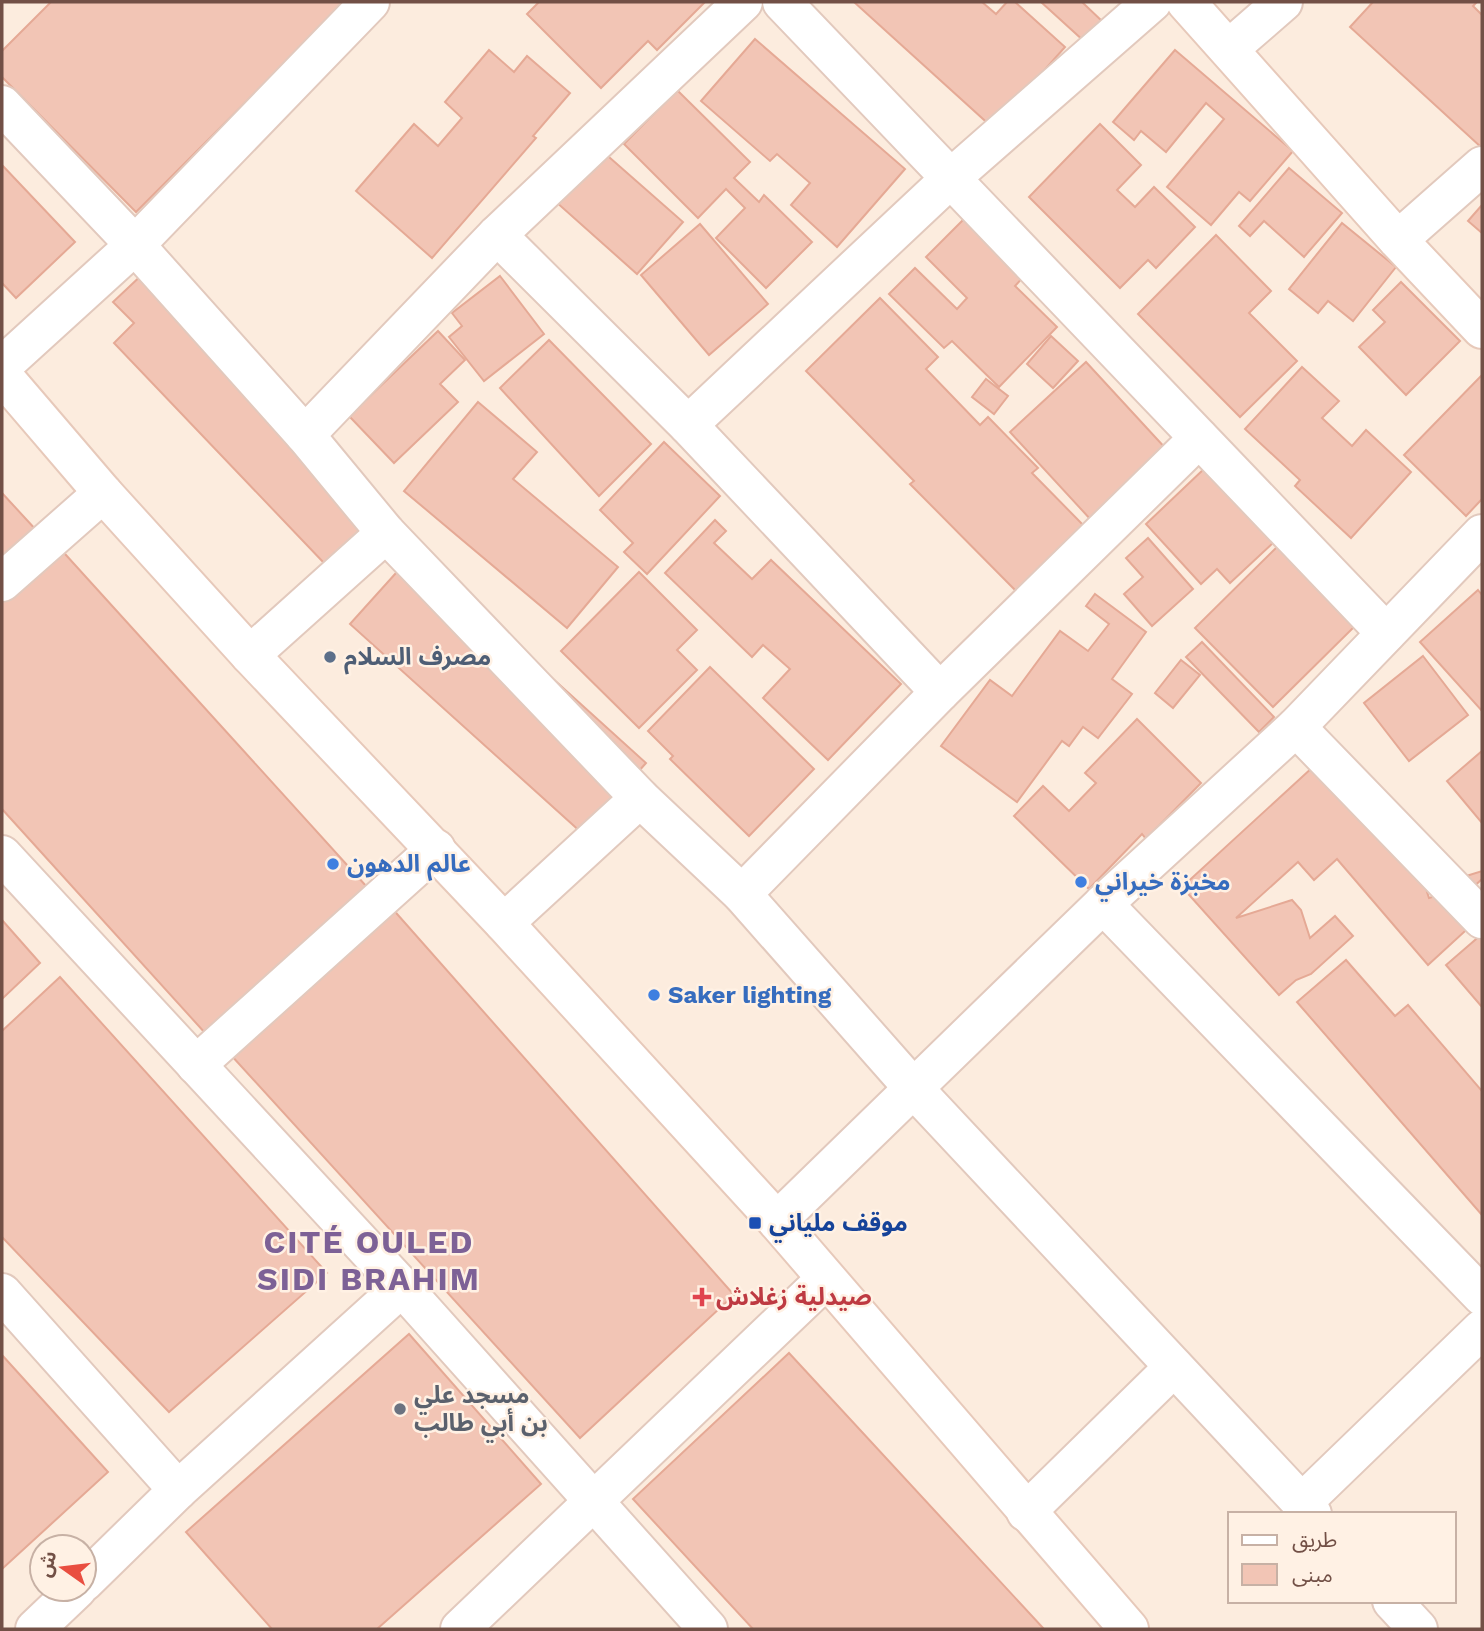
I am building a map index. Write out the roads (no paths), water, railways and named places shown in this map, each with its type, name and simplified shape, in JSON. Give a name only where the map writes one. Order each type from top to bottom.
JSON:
[{"type":"street","points":[[2,366],[135,244],[370,2]]},
{"type":"street","points":[[305,435],[497,235],[743,2]]},
{"type":"street","points":[[782,2],[1387,633]]},
{"type":"street","points":[[688,425],[951,178],[1152,2]]},
{"type":"street","points":[[1186,2],[1230,48],[1398,240],[1482,329]]},
{"type":"street","points":[[1230,48],[1283,2]]},
{"type":"street","points":[[2,105],[135,244],[305,435],[386,533],[640,798],[743,894],[915,1090],[1307,1508],[1482,1329]]},
{"type":"street","points":[[1398,240],[1482,166]]},
{"type":"street","points":[[497,235],[688,425],[940,692]]},
{"type":"street","points":[[2,374],[103,493],[250,655],[505,923],[777,1221],[1129,1629]]},
{"type":"street","points":[[743,894],[940,692],[1199,438]]},
{"type":"street","points":[[2,582],[103,493]]},
{"type":"street","points":[[250,655],[386,533]]},
{"type":"street","points":[[777,1221],[1104,904],[1296,727],[1482,534]]},
{"type":"street","points":[[1296,727],[1482,919]]},
{"type":"street","points":[[505,923],[640,798]]},
{"type":"street","points":[[196,1065],[436,849]]},
{"type":"street","points":[[2,855],[402,1287],[708,1629]]},
{"type":"street","points":[[1104,904],[1482,1296]]},
{"type":"street","points":[[460,1629],[596,1502],[826,1279]]},
{"type":"street","points":[[98,1568],[178,1490],[402,1287]]},
{"type":"street","points":[[2,1293],[178,1490]]},
{"type":"street","points":[[1026,1512],[1174,1367]]},
{"type":"street","points":[[35,1629],[62,1603]]},
{"type":"street","points":[[1394,1603],[1418,1629]]},
{"type":"place","name":"مصرف السلام","points":[[330,657]]},
{"type":"place","name":"عالم الدهون","points":[[333,864]]},
{"type":"place","name":"مخبزة خيراني","points":[[1081,882]]},
{"type":"place","name":"Saker lighting","points":[[654,995]]},
{"type":"place","name":"موقف ملياني","points":[[755,1223]]},
{"type":"place","name":"صيدلية زغلاش","points":[[702,1297]]},
{"type":"place","name":"مسجد علي بن أبي طالب","points":[[400,1409]]},
{"type":"district","name":"CITÉ OULED SIDI BRAHIM","points":[[369,1260]]}]
